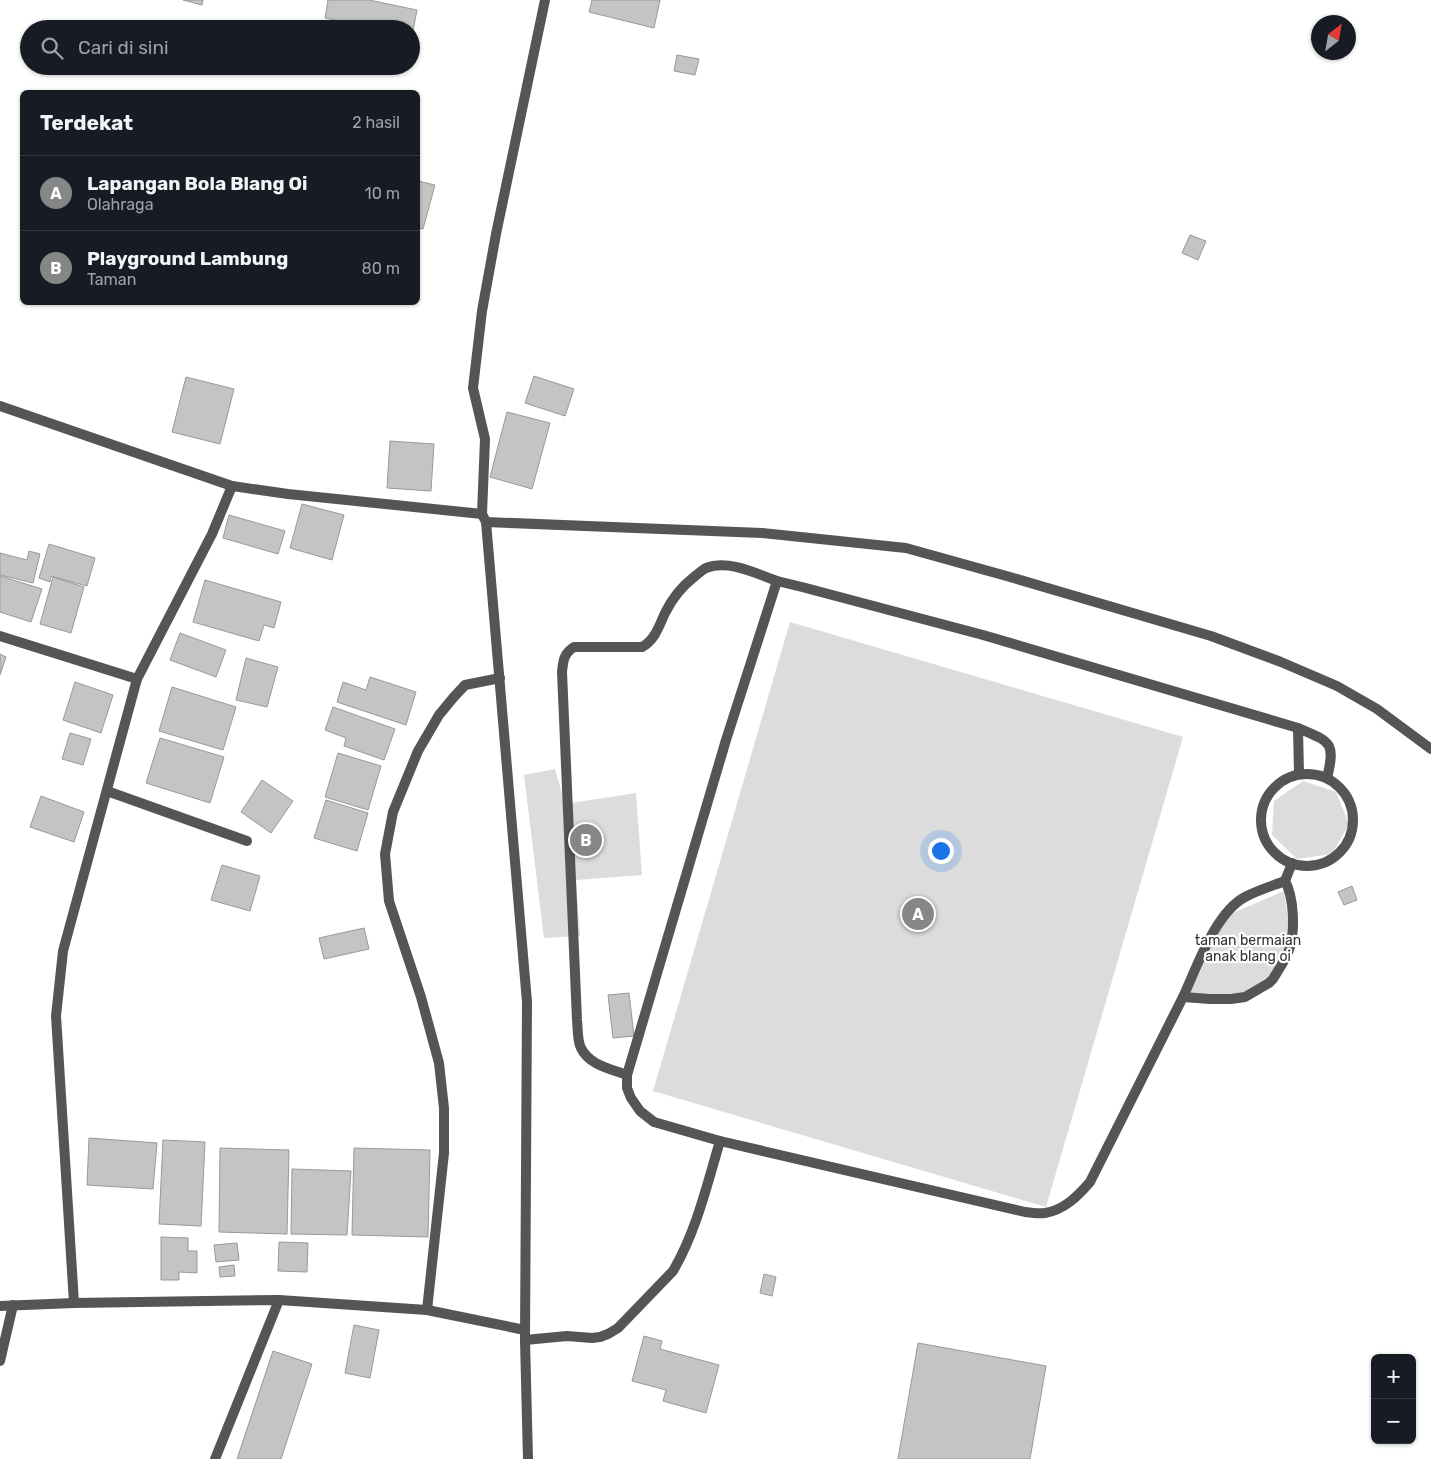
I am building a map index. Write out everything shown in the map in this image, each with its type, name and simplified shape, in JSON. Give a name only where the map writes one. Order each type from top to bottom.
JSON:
[{"type":"street","points":[[528,1459],[525,1335],[527,1002],[500,678],[484,518],[485,439],[473,388],[480,330],[496,234],[545,0]]},
{"type":"street","points":[[0,406],[232,486],[484,518],[762,533],[906,548],[1211,636],[1281,662],[1337,686],[1377,708],[1431,749]]},
{"type":"street","points":[[74,1303],[56,1016],[63,951],[137,679],[212,534],[232,486]]},
{"type":"street","points":[[627,1075],[603,1066],[589,1058],[580,1047],[577,1020],[562,672],[563,658],[568,650],[574,647],[642,647],[648,644],[654,637],[670,603],[679,590],[706,568],[720,565],[733,566],[777,581],[983,635],[1298,728],[1325,740],[1330,746],[1330,764],[1327,778]]},
{"type":"street","points":[[777,581],[726,740],[627,1075],[627,1088],[631,1098],[640,1111],[654,1122],[720,1141],[1025,1212],[1044,1214],[1055,1210],[1064,1206],[1090,1182],[1223,916],[1244,897],[1285,881],[1292,863]]},
{"type":"street","points":[[0,636],[137,679]]},
{"type":"street","points":[[427,1310],[444,1153],[444,1108],[439,1063],[421,997],[389,901],[385,854],[393,812],[418,751],[439,715],[465,685],[500,678]]},
{"type":"street","points":[[1298,728],[1299,774]]},
{"type":"street","points":[[1299,774],[1327,778],[1342,790],[1352,807],[1354,826],[1348,844],[1335,858],[1317,866],[1292,863],[1275,854],[1267,844],[1262,832],[1262,806],[1268,794],[1276,785],[1287,778],[1299,774]]},
{"type":"street","points":[[107,791],[246,841]]},
{"type":"street","points":[[1183,997],[1224,999],[1245,997],[1273,979],[1290,949],[1293,935],[1292,903],[1285,881]]},
{"type":"street","points":[[0,1306],[279,1300],[427,1310],[525,1335],[600,1337],[618,1328],[673,1271],[696,1221],[720,1141]]},
{"type":"street","points":[[215,1459],[279,1300]]},
{"type":"street","points":[[0,1361],[13,1305]]},
{"type":"green space","points":[[790,622],[1183,737],[1046,1207],[653,1091]]},
{"type":"green space","points":[[555,769],[565,804],[636,793],[642,875],[576,880],[580,936],[544,938],[524,775]]},
{"type":"green space","points":[[1303,781],[1336,792],[1349,824],[1332,854],[1297,859],[1272,835],[1274,801]]},
{"type":"green space","name":"taman bermaian anak blang oi","points":[[1284,891],[1290,934],[1273,977],[1242,997],[1188,997],[1226,916]]},
{"type":"building","points":[[183,0],[203,0],[202,5]]},
{"type":"building","points":[[328,0],[369,0],[417,10],[415,20],[334,20],[325,18]]},
{"type":"building","points":[[592,0],[660,0],[654,28],[589,12]]},
{"type":"building","points":[[677,55],[699,59],[695,75],[674,71]]},
{"type":"building","points":[[420,181],[435,185],[423,229],[420,228]]},
{"type":"building","points":[[1190,235],[1206,241],[1198,260],[1182,253]]},
{"type":"building","points":[[534,376],[574,389],[565,416],[525,403]]},
{"type":"building","points":[[186,377],[234,389],[220,444],[172,432]]},
{"type":"building","points":[[507,412],[550,423],[532,489],[490,477]]},
{"type":"building","points":[[390,441],[434,444],[431,491],[387,488]]},
{"type":"building","points":[[302,504],[344,515],[332,560],[290,548]]},
{"type":"building","points":[[229,515],[285,531],[278,554],[223,538]]},
{"type":"building","points":[[49,544],[95,558],[87,586],[51,576],[50,582],[39,578]]},
{"type":"building","points":[[29,551],[40,554],[33,583],[0,575],[0,553],[27,560]]},
{"type":"building","points":[[0,576],[42,589],[31,622],[0,612]]},
{"type":"building","points":[[53,577],[84,587],[71,633],[40,624]]},
{"type":"building","points":[[205,580],[281,602],[274,628],[264,625],[259,641],[193,622]]},
{"type":"building","points":[[180,633],[226,650],[216,677],[170,660]]},
{"type":"building","points":[[0,654],[6,657],[0,675]]},
{"type":"building","points":[[246,658],[278,667],[267,707],[236,700]]},
{"type":"building","points":[[370,677],[416,692],[406,725],[337,702],[343,682],[366,690]]},
{"type":"building","points":[[75,682],[113,695],[101,733],[63,720]]},
{"type":"building","points":[[172,687],[236,707],[223,750],[159,731]]},
{"type":"building","points":[[333,707],[395,729],[384,760],[344,746],[346,738],[325,730]]},
{"type":"building","points":[[70,733],[91,739],[83,765],[62,759]]},
{"type":"building","points":[[160,738],[224,757],[210,803],[146,783]]},
{"type":"building","points":[[338,753],[381,766],[368,810],[325,797]]},
{"type":"building","points":[[262,780],[293,801],[271,833],[241,812]]},
{"type":"building","points":[[41,796],[84,812],[74,842],[30,827]]},
{"type":"building","points":[[326,800],[368,813],[357,851],[314,838]]},
{"type":"building","points":[[222,865],[260,876],[250,911],[211,900]]},
{"type":"building","points":[[1352,886],[1357,900],[1344,905],[1338,892]]},
{"type":"building","points":[[364,928],[369,949],[324,959],[319,938]]},
{"type":"building","points":[[629,993],[634,1036],[613,1038],[608,995]]},
{"type":"building","points":[[89,1138],[157,1143],[153,1189],[87,1185]]},
{"type":"building","points":[[163,1140],[205,1142],[201,1226],[159,1224]]},
{"type":"building","points":[[220,1148],[289,1150],[287,1234],[219,1232]]},
{"type":"building","points":[[354,1148],[430,1150],[428,1237],[352,1235]]},
{"type":"building","points":[[292,1169],[351,1171],[347,1235],[291,1234]]},
{"type":"building","points":[[161,1237],[188,1238],[188,1251],[197,1251],[197,1273],[179,1272],[179,1280],[161,1280]]},
{"type":"building","points":[[279,1242],[308,1243],[307,1272],[278,1271]]},
{"type":"building","points":[[237,1243],[239,1260],[216,1262],[214,1245]]},
{"type":"building","points":[[234,1265],[235,1276],[220,1277],[219,1267]]},
{"type":"building","points":[[764,1274],[776,1277],[772,1296],[760,1293]]},
{"type":"building","points":[[354,1325],[379,1330],[370,1378],[345,1373]]},
{"type":"building","points":[[644,1336],[662,1341],[660,1349],[719,1365],[706,1413],[663,1401],[666,1390],[632,1381]]},
{"type":"building","points":[[918,1343],[1046,1366],[1030,1459],[898,1459]]},
{"type":"building","points":[[273,1351],[312,1364],[281,1459],[237,1459]]},
{"type":"place","name":"Playground Lambung","points":[[586,840]]},
{"type":"place","name":"Lapangan Bola Blang Oi","points":[[918,914]]}]
